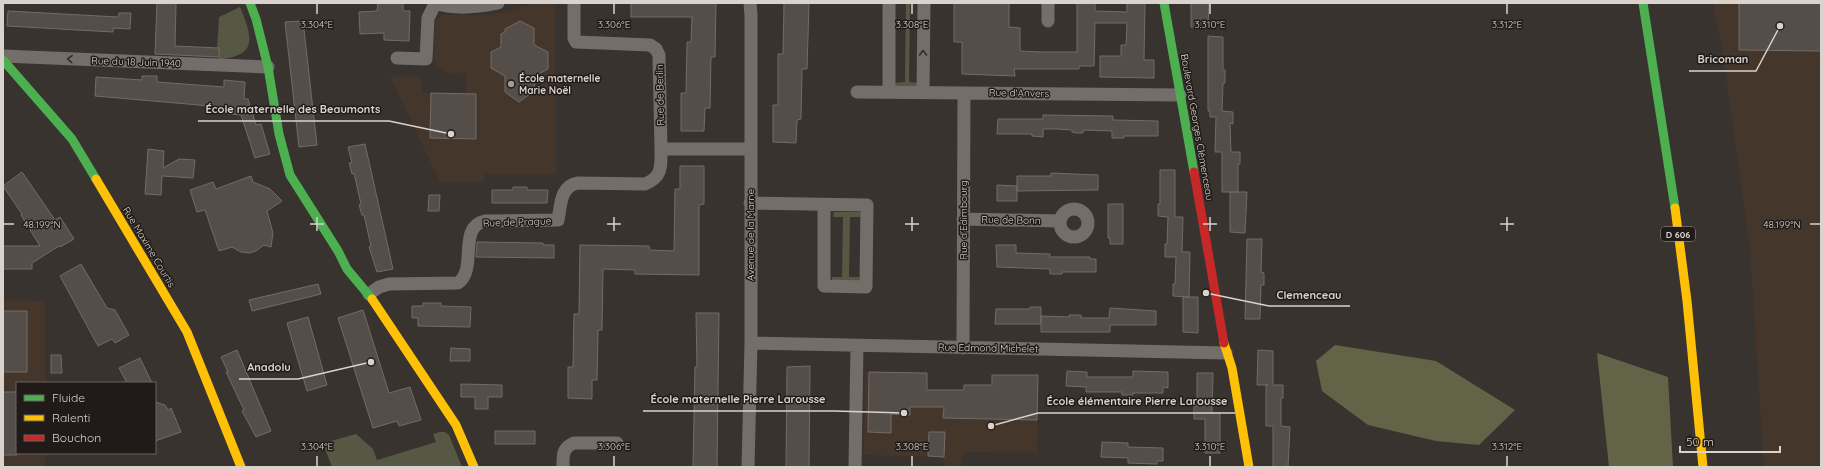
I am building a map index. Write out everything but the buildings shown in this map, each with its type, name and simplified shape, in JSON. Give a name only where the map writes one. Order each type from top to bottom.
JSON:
[{"type":"street","points":[[250,3],[256,19],[268,67],[279,134],[290,175],[338,251],[347,269],[369,294],[456,425],[474,467]]},
{"type":"street","points":[[397,58],[426,59],[428,18],[435,4],[480,7],[498,3]]},
{"type":"street","name":"Rue de Berlin","points":[[574,3],[574,38],[576,42],[650,45],[656,49],[659,55],[661,149]]},
{"type":"street","name":"Avenue de la Marne","points":[[748,467],[751,343],[750,3]]},
{"type":"street","points":[[889,3],[889,92]]},
{"type":"street","points":[[923,92],[924,3]]},
{"type":"street","points":[[1048,3],[1048,21]]},
{"type":"street","name":"Boulevard Georges Clémenceau","points":[[1164,3],[1226,353],[1232,368],[1249,467]]},
{"type":"street","name":"D 606","points":[[1643,3],[1674,204],[1687,301],[1703,467]]},
{"type":"street","name":"Rue du 18 Juin 1940","points":[[3,56],[268,67]]},
{"type":"street","name":"Rue Maxime Courtis","points":[[3,60],[72,140],[187,332],[240,467]]},
{"type":"street","name":"Rue d'Anvers","points":[[857,92],[1180,94]]},
{"type":"street","name":"Rue d'Edimbourg","points":[[963,348],[964,92]]},
{"type":"street","points":[[661,149],[750,149]]},
{"type":"street","name":"Rue de Prague","points":[[369,294],[379,287],[389,284],[458,283],[465,276],[472,230],[477,224],[485,221],[558,220],[563,192],[570,185],[578,183],[645,184],[654,180],[659,174],[661,149]]},
{"type":"street","points":[[750,203],[867,205],[866,287],[824,286],[824,205]]},
{"type":"street","name":"Rue de Bonn","points":[[963,219],[1060,220]]},
{"type":"street","name":"Rue Edmond Michelet","points":[[751,343],[1226,353]]},
{"type":"street","points":[[855,467],[857,346]]},
{"type":"street","points":[[563,467],[563,453],[568,445],[574,443],[617,443]]},
{"type":"shaded area","name":"École maternelle Marie Noël","points":[[534,3],[555,3],[556,174],[484,174],[484,182],[440,182],[390,76],[422,77],[422,93],[466,94],[466,72],[450,74],[441,70],[436,63],[434,53],[436,20],[442,15],[484,15],[505,12]]},
{"type":"shaded area","points":[[1713,3],[1821,3],[1821,467],[1764,467],[1750,249],[1724,60]]},
{"type":"shaded area","points":[[3,300],[45,301],[45,382],[16,382],[16,454],[45,454],[45,467],[3,467]]},
{"type":"shaded area","points":[[865,372],[927,373],[927,390],[992,391],[992,375],[1038,375],[1037,453],[964,452],[960,467],[944,467],[944,457],[864,455]]},
{"type":"green space","points":[[906,3],[910,3],[909,82],[919,83],[918,87],[895,86],[895,83],[905,82]]},
{"type":"green space","points":[[240,7],[249,35],[249,43],[241,54],[219,59],[219,49],[217,48],[219,17]]},
{"type":"green space","points":[[834,212],[861,213],[860,217],[850,217],[849,277],[860,277],[859,282],[832,280],[832,277],[842,277],[843,217],[833,217]]},
{"type":"green space","points":[[1335,345],[1436,361],[1515,410],[1479,445],[1436,441],[1368,425],[1322,391],[1316,361]]},
{"type":"green space","points":[[1597,353],[1668,377],[1673,467],[1609,467]]},
{"type":"green space","points":[[445,432],[449,435],[462,467],[332,467],[324,446],[331,441],[356,434],[373,449],[377,460],[436,442],[433,434]]},
{"type":"traffic: fast","points":[[250,3],[256,19],[268,67],[279,134],[290,175],[338,251],[347,269],[372,299]]},
{"type":"traffic: fast","points":[[1164,3],[1194,172]]},
{"type":"traffic: fast","points":[[1643,3],[1675,208]]},
{"type":"traffic: fast","points":[[3,60],[72,139],[96,179]]},
{"type":"traffic: slow","points":[[96,179],[187,332],[241,467]]},
{"type":"traffic: slow","points":[[1675,208],[1687,301],[1703,467]]},
{"type":"traffic: slow","points":[[372,299],[456,425],[474,467]]},
{"type":"traffic: slow","points":[[1224,343],[1232,368],[1249,467]]},
{"type":"traffic: jam","points":[[1194,172],[1224,343]]},
{"type":"place","name":"Bricoman","points":[[1780,26]]},
{"type":"place","name":"École maternelle Marie Noël","points":[[511,84]]},
{"type":"place","name":"École maternelle des Beaumonts","points":[[451,134]]},
{"type":"place","name":"Clemenceau","points":[[1206,293]]},
{"type":"place","name":"Anadolu","points":[[371,362]]},
{"type":"place","name":"École maternelle Pierre Larousse","points":[[904,413]]},
{"type":"place","name":"École élémentaire Pierre Larousse","points":[[991,426]]}]
